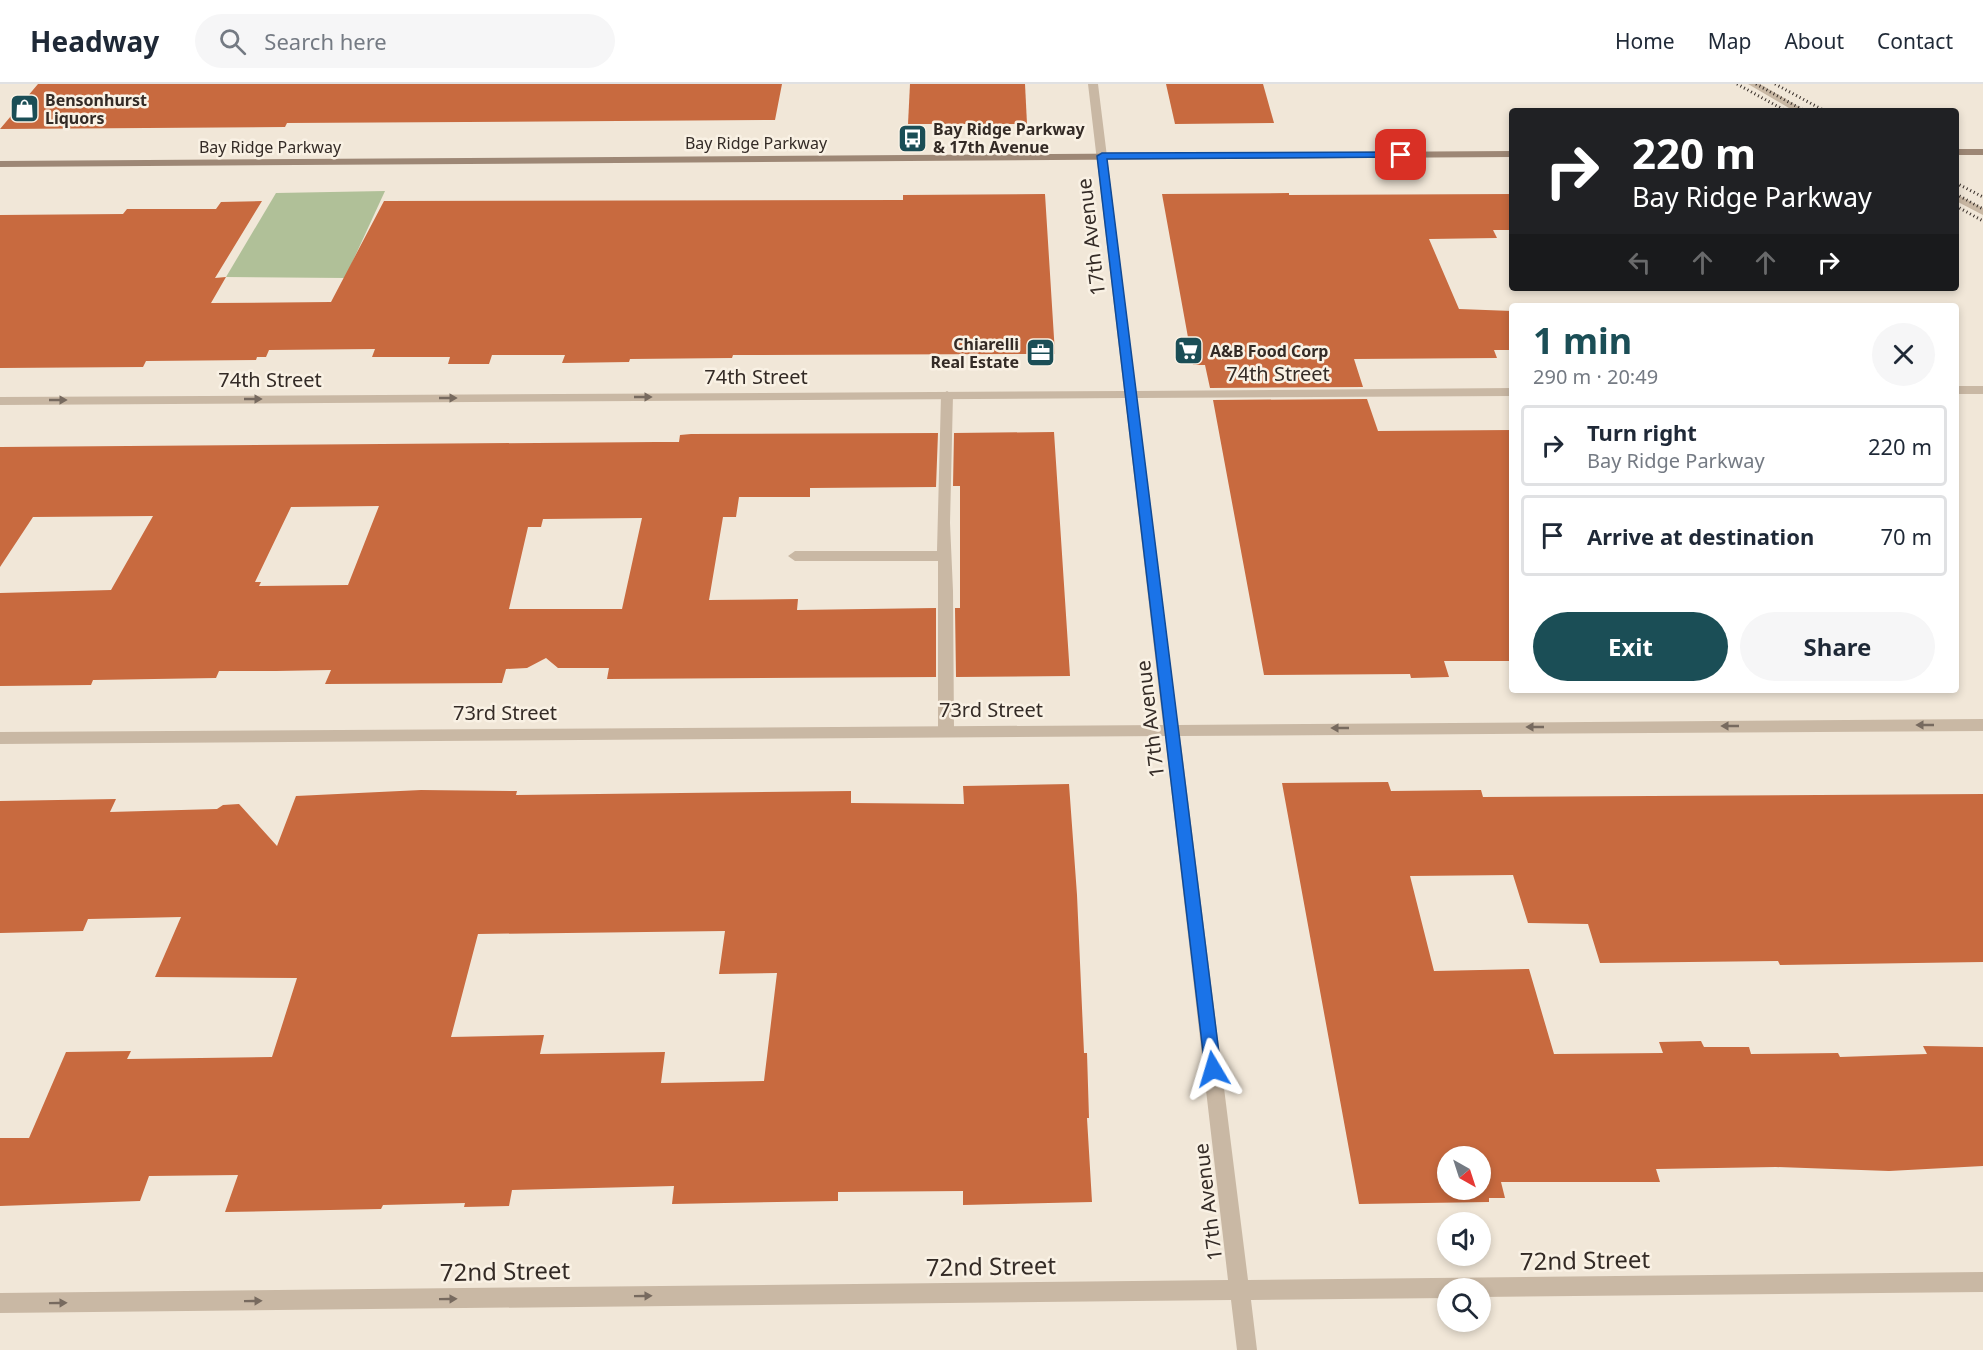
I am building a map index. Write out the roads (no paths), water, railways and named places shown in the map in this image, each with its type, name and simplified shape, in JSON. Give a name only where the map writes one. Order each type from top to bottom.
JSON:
[{"type":"main road","points":[[1959,152],[1983,152]]},
{"type":"main road","name":"Bay Ridge Parkway","points":[[0,164],[1509,154]]},
{"type":"street","name":"17th Avenue","points":[[1093,84],[1247,1350]]},
{"type":"street","points":[[1753,84],[1796,108]]},
{"type":"street","points":[[1959,199],[1983,212]]},
{"type":"street","points":[[1959,390],[1983,390]]},
{"type":"street","name":"74th Street","points":[[0,400],[1509,392]]},
{"type":"street","points":[[946,731],[947,395]]},
{"type":"street","points":[[795,556],[945,556]]},
{"type":"street","name":"73rd Street","points":[[0,738],[1983,725]]},
{"type":"street","name":"72nd Street","points":[[0,1303],[1983,1282]]},
{"type":"railway","points":[[1737,84],[1781,108]]},
{"type":"railway","points":[[1756,84],[1800,108]]},
{"type":"railway","points":[[1775,84],[1819,108]]},
{"type":"railway","points":[[1959,185],[1983,197]]},
{"type":"railway","points":[[1959,196],[1983,209]]},
{"type":"railway","points":[[1959,208],[1983,221]]},
{"type":"place","name":"Bensonhurst Liquors","points":[[24,109]]},
{"type":"place","name":"Bay Ridge Parkway & 17th Avenue","points":[[912,138]]},
{"type":"place","name":"A&B Food Corp","points":[[1189,351]]},
{"type":"place","name":"Chiarelli Real Estate","points":[[1040,353]]}]
